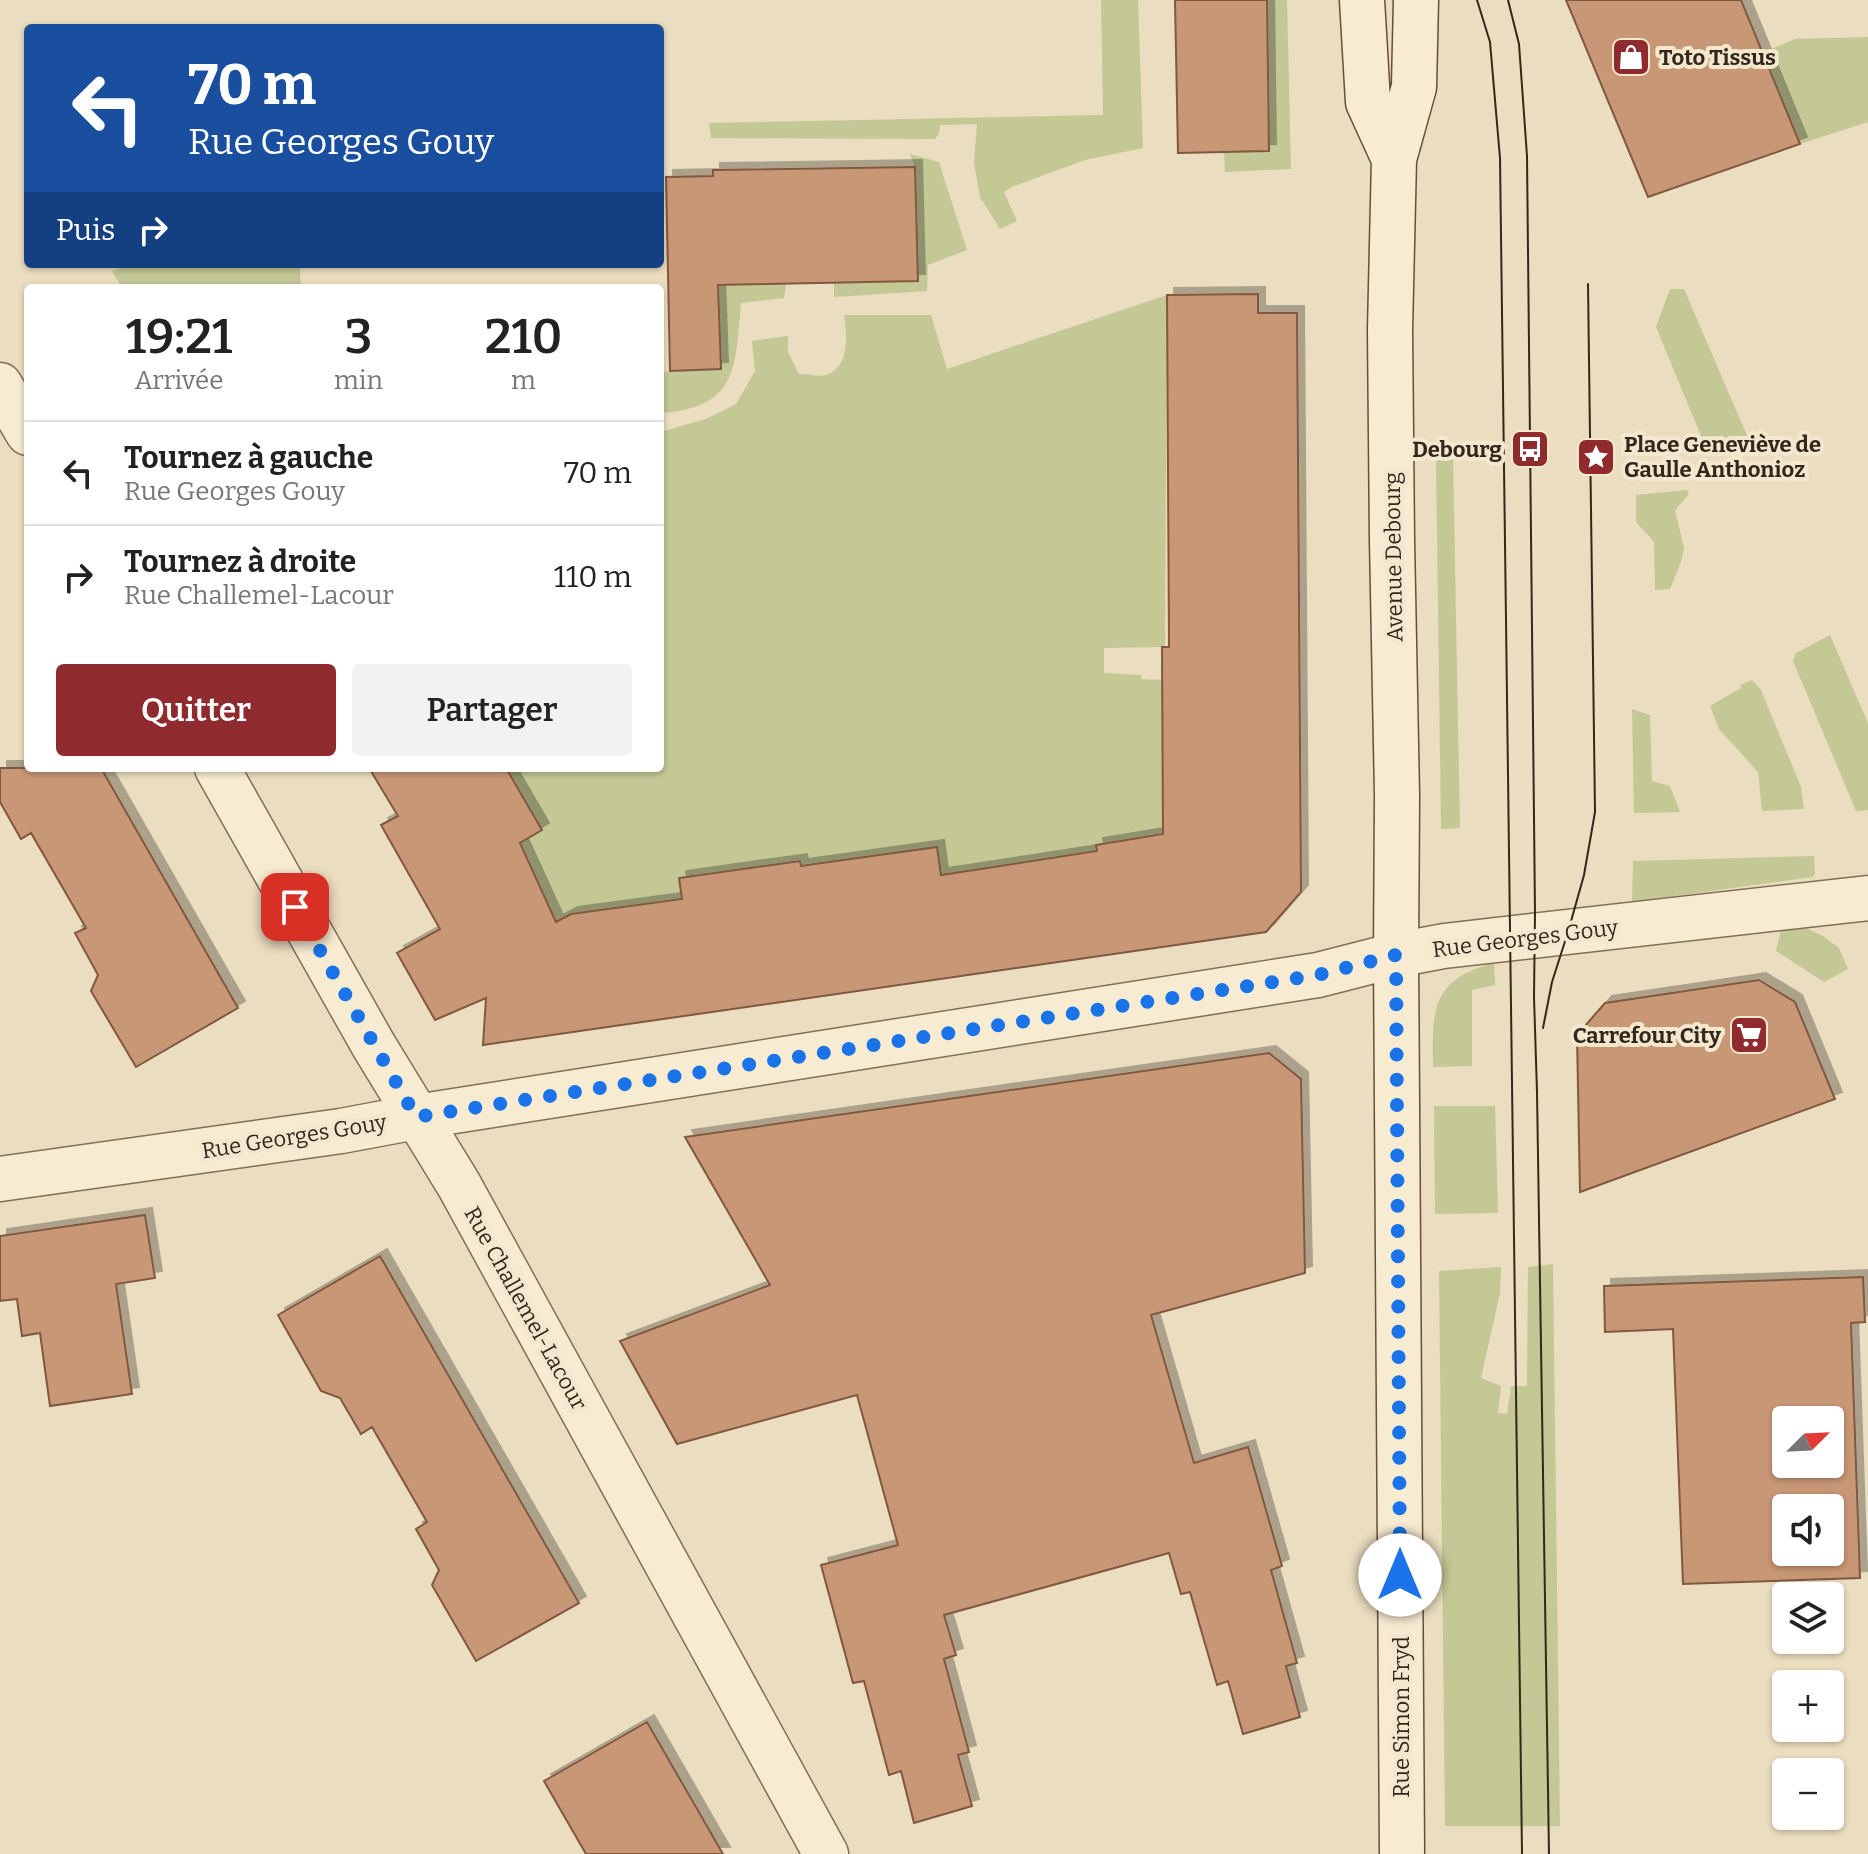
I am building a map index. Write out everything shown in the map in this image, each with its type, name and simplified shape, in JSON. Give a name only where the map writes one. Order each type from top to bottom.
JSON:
[{"type":"street","name":"Avenue Debourg","points":[[1362,0],[1368,102],[1394,159]]},
{"type":"street","name":"Avenue Debourg","points":[[1396,955],[1397,795],[1390,330],[1394,159],[1414,87],[1416,0]]},
{"type":"street","points":[[0,385],[24,426]]},
{"type":"street","name":"Rue Challemel-Lacour","points":[[219,772],[374,1046],[459,1185],[826,1854]]},
{"type":"street","name":"Rue Georges Gouy","points":[[0,1179],[341,1131],[1302,978],[1444,946],[1866,906]]},
{"type":"street","name":"Rue Simon Fryd","points":[[1396,955],[1402,1854]]},
{"type":"green space","points":[[1101,0],[1138,0],[1143,148],[1085,160],[1012,187],[1004,192],[1017,221],[1000,229],[980,197],[974,163],[977,124],[940,125],[935,139],[711,138],[709,123],[1103,115]]},
{"type":"green space","points":[[1267,0],[1287,0],[1291,169],[1225,172],[1224,151],[1269,150]]},
{"type":"green space","points":[[1868,37],[1868,122],[1800,144],[1762,53],[1795,39]]},
{"type":"green space","points":[[910,154],[939,162],[967,250],[928,265],[927,291],[834,297],[834,283],[918,281],[915,167]]},
{"type":"green space","points":[[121,268],[301,268],[301,284],[120,284],[112,271]]},
{"type":"green space","points":[[786,284],[784,298],[741,303],[734,365],[719,393],[705,403],[664,412],[664,372],[721,369],[719,286]]},
{"type":"green space","points":[[1670,289],[1684,289],[1755,454],[1706,448],[1656,327]]},
{"type":"green space","points":[[1167,295],[1165,647],[1104,648],[1104,673],[1141,675],[1141,679],[1162,680],[1163,833],[1155,843],[1147,837],[1096,845],[1097,851],[941,875],[936,847],[869,857],[802,878],[799,861],[704,875],[680,885],[682,899],[614,908],[531,935],[526,856],[520,843],[541,830],[508,772],[664,772],[664,431],[706,419],[736,404],[755,371],[752,341],[788,336],[788,352],[799,374],[823,376],[834,371],[845,350],[844,315],[931,315],[947,369]]},
{"type":"green space","points":[[1436,460],[1453,460],[1460,828],[1441,829]]},
{"type":"green space","points":[[1687,490],[1689,494],[1675,510],[1684,548],[1682,559],[1670,589],[1655,590],[1654,542],[1636,522],[1636,495]]},
{"type":"green space","points":[[1830,635],[1868,723],[1868,810],[1856,811],[1793,661],[1796,653]]},
{"type":"green space","points":[[1752,680],[1761,690],[1801,787],[1804,809],[1762,811],[1758,772],[1719,729],[1710,706]]},
{"type":"green space","points":[[1632,709],[1650,715],[1652,781],[1670,786],[1680,812],[1634,813]]},
{"type":"green space","points":[[1814,856],[1813,877],[1632,902],[1633,861]]},
{"type":"green space","points":[[1804,927],[1839,948],[1848,969],[1824,982],[1776,951],[1781,930]]},
{"type":"green space","points":[[1494,963],[1495,985],[1472,990],[1472,1066],[1433,1067],[1435,1014],[1447,988],[1473,970]]},
{"type":"green space","points":[[1434,1106],[1495,1106],[1498,1213],[1435,1214]]},
{"type":"green space","points":[[1553,1264],[1560,1826],[1445,1826],[1439,1271],[1501,1267],[1500,1293],[1481,1378],[1501,1386],[1498,1413],[1507,1414],[1511,1386],[1527,1386],[1528,1267]]},
{"type":"building","points":[[1175,0],[1267,0],[1269,151],[1178,153]]},
{"type":"building","points":[[1566,0],[1741,0],[1800,144],[1648,197]]},
{"type":"building","points":[[915,167],[918,281],[718,285],[721,369],[670,371],[666,177],[713,176],[713,170]]},
{"type":"building","points":[[1258,294],[1258,313],[1297,313],[1301,892],[1266,932],[483,1045],[486,998],[435,1020],[397,953],[440,929],[381,825],[398,816],[371,772],[508,772],[542,830],[520,843],[556,922],[571,914],[682,899],[679,878],[800,861],[801,866],[937,847],[941,875],[1097,851],[1096,845],[1163,834],[1162,647],[1169,647],[1167,295]]},
{"type":"building","points":[[0,768],[24,768],[24,772],[103,772],[238,1008],[136,1067],[91,991],[98,975],[75,933],[86,928],[31,833],[21,839],[0,802]]},
{"type":"building","points":[[1759,980],[1795,1002],[1835,1099],[1580,1192],[1577,1035],[1605,1003]]},
{"type":"building","points":[[1269,1053],[1301,1079],[1305,1273],[1151,1315],[1194,1463],[1248,1447],[1282,1566],[1271,1570],[1297,1663],[1286,1666],[1300,1717],[1243,1734],[1228,1681],[1217,1685],[1190,1592],[1181,1594],[1169,1553],[944,1615],[956,1655],[944,1659],[969,1752],[958,1755],[972,1806],[914,1823],[901,1771],[889,1775],[864,1681],[853,1683],[821,1565],[898,1545],[857,1395],[677,1444],[620,1341],[770,1285],[685,1137]]},
{"type":"building","points":[[145,1215],[155,1278],[116,1284],[132,1394],[50,1406],[40,1333],[22,1336],[17,1299],[0,1301],[0,1236]]},
{"type":"building","points":[[380,1256],[579,1603],[476,1661],[432,1585],[439,1570],[416,1529],[427,1522],[372,1427],[361,1434],[340,1398],[321,1391],[278,1315]]},
{"type":"building","points":[[1863,1277],[1865,1322],[1851,1323],[1860,1578],[1683,1584],[1673,1329],[1605,1332],[1604,1286]]},
{"type":"building","points":[[647,1722],[723,1854],[586,1854],[544,1781]]},
{"type":"tram line","points":[[1477,0],[1490,42],[1500,158],[1522,1854]]},
{"type":"tram line","points":[[1508,0],[1519,44],[1527,156],[1534,997],[1549,1854]]},
{"type":"tram line","points":[[1543,1028],[1552,982],[1584,875],[1595,812],[1588,284]]},
{"type":"place","name":"Toto Tissus","points":[[1631,57]]},
{"type":"place","name":"Debourg","points":[[1530,449]]},
{"type":"place","name":"Place Geneviève de Gaulle Anthonioz","points":[[1596,457]]},
{"type":"place","name":"Carrefour City","points":[[1749,1035]]},
{"type":"route","points":[[295,907],[416,1117],[1318,975],[1396,955],[1400,1575]]}]
